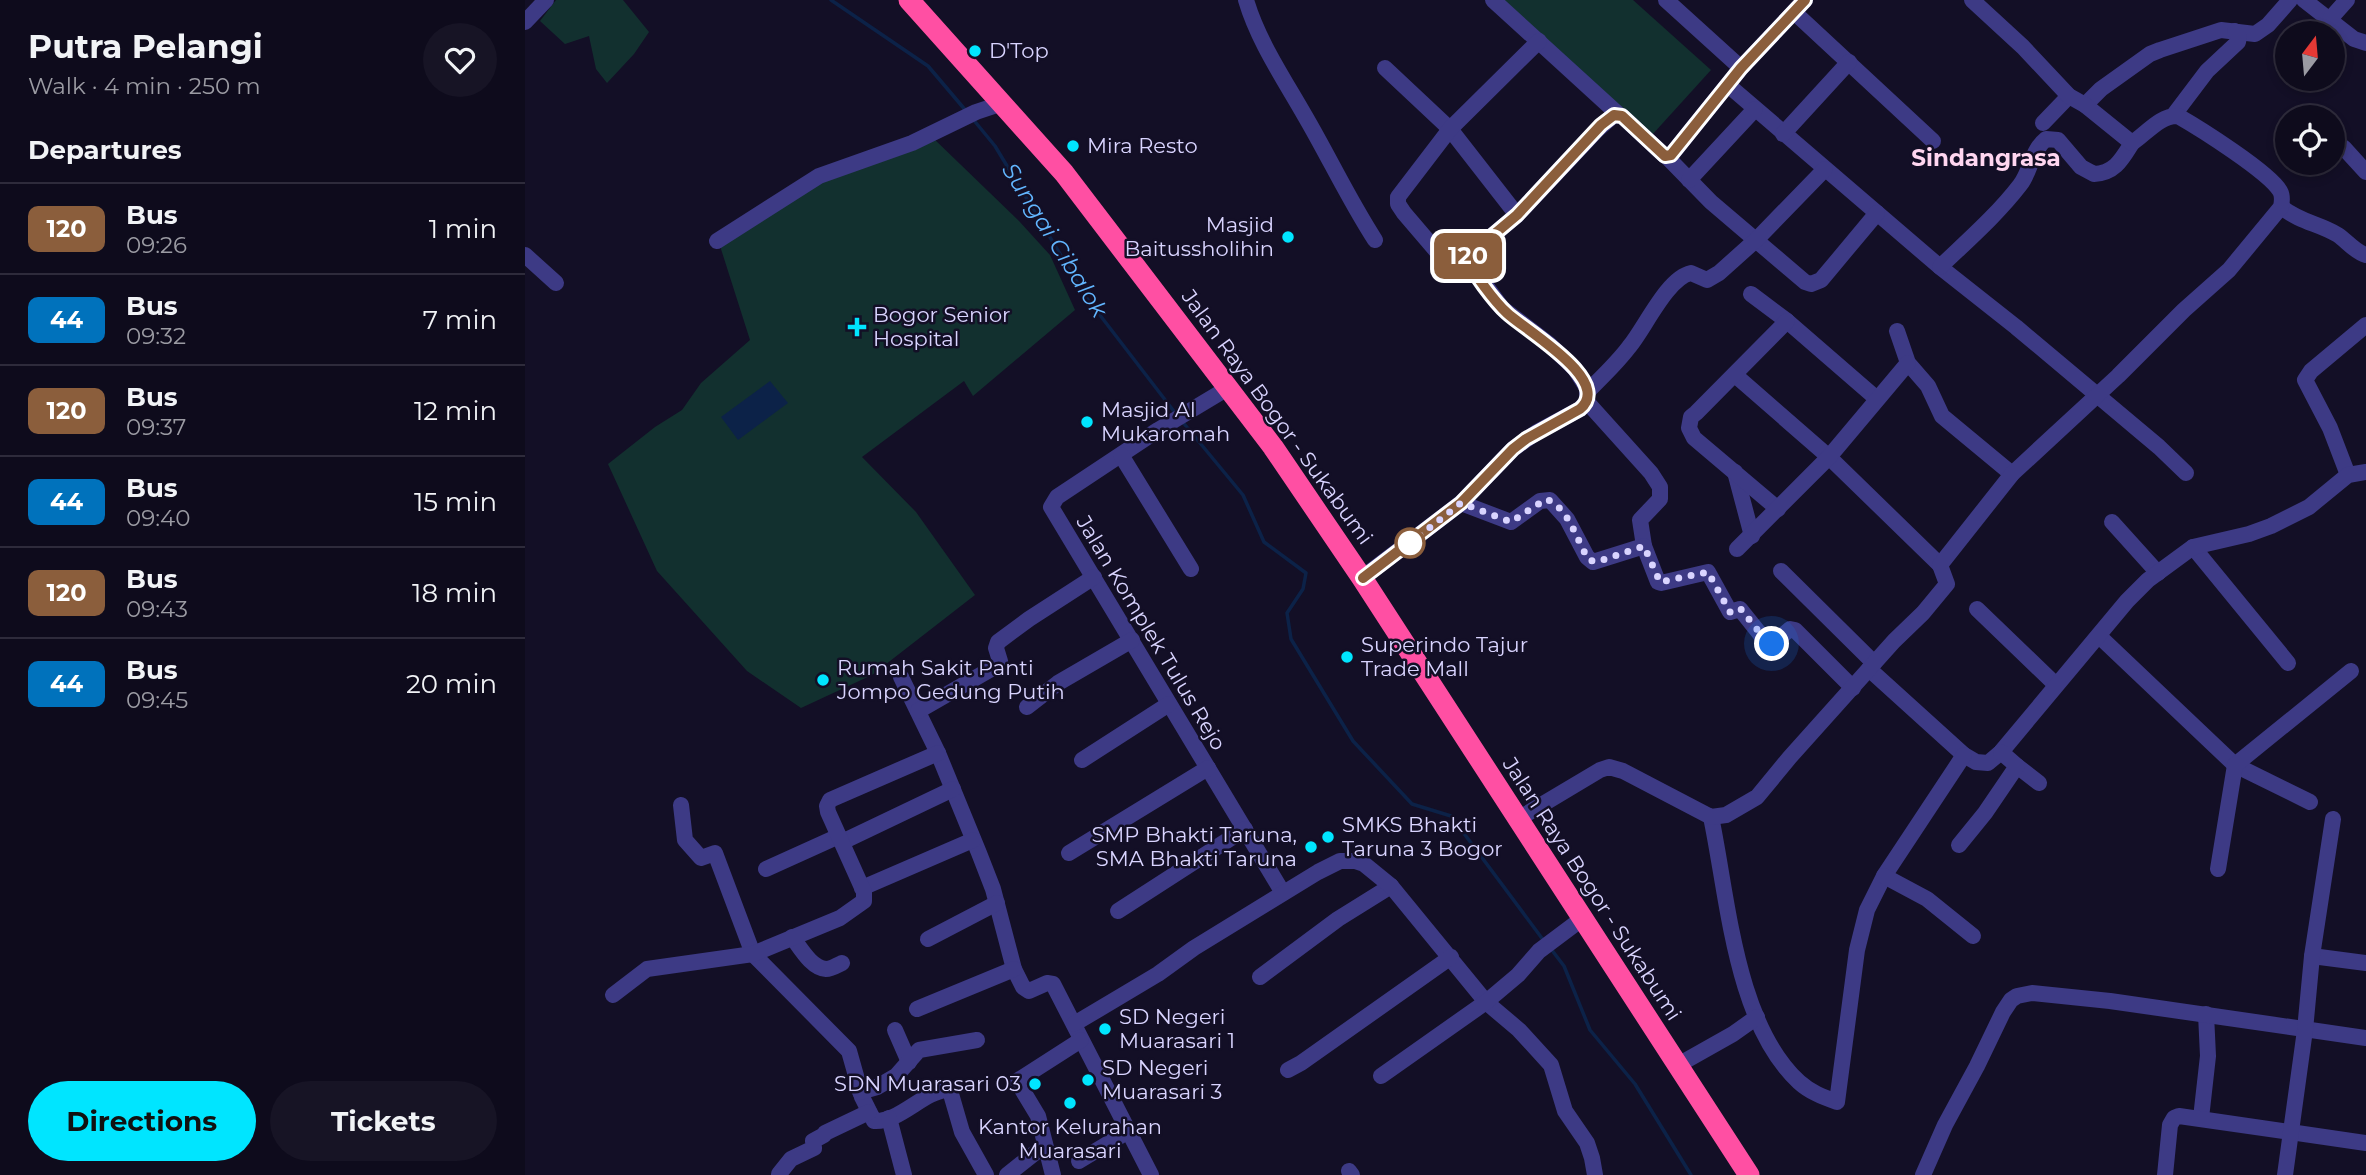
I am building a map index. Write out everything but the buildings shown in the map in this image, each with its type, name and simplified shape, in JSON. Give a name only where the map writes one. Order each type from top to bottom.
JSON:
[{"type":"highway","name":"Jalan Raya Bogor - Sukabumi","points":[[912,1],[1000,104],[1064,173],[1312,501],[1678,1065],[1743,1173]]},
{"type":"street","points":[[525,22],[546,0]]},
{"type":"street","points":[[1246,0],[1271,56],[1352,205],[1375,240]]},
{"type":"street","points":[[1493,0],[1667,157],[1711,202],[1805,282],[1814,284],[1821,280],[1877,213]]},
{"type":"street","points":[[1666,0],[1741,68]]},
{"type":"street","points":[[1972,0],[2023,47],[2069,96],[2085,105],[2132,143]]},
{"type":"street","points":[[2085,105],[2101,89],[2150,54],[2221,30],[2251,35],[2261,30],[2290,0]]},
{"type":"street","points":[[2304,0],[2354,39],[2366,43]]},
{"type":"street","points":[[2330,19],[2347,0]]},
{"type":"street","points":[[1667,157],[1680,146],[1741,68],[1800,6],[1850,62],[1933,141]]},
{"type":"street","points":[[2173,116],[2207,71],[2238,42],[2239,37],[2235,31]]},
{"type":"street","points":[[1451,268],[1404,213],[1397,200],[1399,194],[1450,130],[1539,41]]},
{"type":"street","points":[[1783,134],[1850,62]]},
{"type":"street","points":[[1385,68],[1450,130],[1517,215]]},
{"type":"street","points":[[1728,85],[1940,267],[2159,447],[2186,473]]},
{"type":"street","points":[[2043,123],[2069,96]]},
{"type":"street","points":[[717,241],[806,183],[912,144],[958,120],[1000,104]]},
{"type":"street","points":[[1689,180],[1755,109]]},
{"type":"street","points":[[1618,114],[1601,125],[1517,215],[1467,257],[1467,260],[1502,308],[1564,358],[1584,380],[1588,396],[1660,486],[1660,499],[1640,520],[1644,546],[1658,582],[1708,572],[1730,612],[1740,608],[1768,643],[1771,645],[1790,629],[1795,630],[1853,688]]},
{"type":"street","points":[[1940,267],[1984,225],[2020,184],[2038,147],[2046,139],[2058,140],[2081,167],[2094,174],[2108,172],[2116,167],[2132,143],[2162,120],[2173,116],[2181,118],[2226,147],[2272,182],[2281,193],[2281,207],[2229,270],[2013,474],[1940,565]]},
{"type":"street","points":[[2345,149],[2366,172]]},
{"type":"street","points":[[1363,578],[1461,503],[1513,449],[1537,432],[1580,409],[1678,280],[1691,273],[1710,279],[1757,239],[1825,169]]},
{"type":"street","points":[[2281,207],[2296,219],[2334,233],[2366,255]]},
{"type":"street","points":[[525,255],[556,283]]},
{"type":"street","points":[[1751,294],[1787,321],[1877,399]]},
{"type":"street","points":[[1778,509],[1694,438],[1689,428],[1691,417],[1787,321]]},
{"type":"street","points":[[2348,475],[2330,428],[2305,380],[2311,371],[2366,325]]},
{"type":"street","points":[[1897,331],[1908,363],[1928,386],[1943,416],[2013,474]]},
{"type":"street","points":[[1737,549],[1829,457],[1908,363]]},
{"type":"street","points":[[1518,819],[1590,775],[1609,767],[1623,771],[1711,817],[1726,815],[1747,804],[1757,797],[1947,584],[1940,565],[1829,457],[1735,375]]},
{"type":"street","name":"Jalan Komplek Tulus Rejo","points":[[1228,388],[1158,430],[1057,497],[1051,504],[1052,510],[1283,893]]},
{"type":"street","points":[[1121,455],[1191,569]]},
{"type":"street","points":[[1735,472],[1752,536]]},
{"type":"street","points":[[1780,571],[1872,666],[1964,755],[1985,764],[2001,751],[2127,601],[2158,573],[2193,547],[2271,526],[2309,507],[2348,475],[2366,472]]},
{"type":"street","points":[[1461,503],[1511,522],[1540,501],[1550,500],[1562,512],[1587,557],[1593,562],[1644,546]]},
{"type":"street","points":[[2112,522],[2158,573]]},
{"type":"street","points":[[2193,547],[2288,663]]},
{"type":"street","points":[[918,711],[999,664],[997,642],[1094,577]]},
{"type":"street","points":[[1977,609],[2056,685]]},
{"type":"street","points":[[2099,636],[2235,765],[2310,802]]},
{"type":"street","points":[[1027,708],[1058,683],[1132,640]]},
{"type":"street","points":[[2218,869],[2235,765],[2351,671]]},
{"type":"street","points":[[901,677],[953,789],[997,903],[1014,969],[1023,987],[1031,991],[1047,983],[1053,984],[1151,1175]]},
{"type":"street","points":[[1081,760],[1169,704]]},
{"type":"street","points":[[2001,751],[2039,783]]},
{"type":"street","points":[[613,995],[647,969],[753,954],[840,918],[857,907],[864,901],[862,888],[828,812],[830,800],[938,753]]},
{"type":"street","points":[[1711,817],[1734,946],[1757,1017],[1787,1070],[1809,1090],[1836,1102],[1859,943],[1867,910],[1884,876],[1964,755]]},
{"type":"street","points":[[1959,845],[2017,766]]},
{"type":"street","points":[[1069,853],[1207,768]]},
{"type":"street","points":[[766,869],[953,789]]},
{"type":"street","points":[[681,805],[685,840],[701,858],[715,853],[753,954],[849,1051],[860,1092],[876,1122],[947,1090],[951,1094],[962,1132],[986,1175]]},
{"type":"street","points":[[2285,1175],[2305,1030],[2312,956],[2333,819]]},
{"type":"street","points":[[1118,911],[1245,829]]},
{"type":"street","points":[[862,888],[973,840]]},
{"type":"street","points":[[1074,1024],[1331,865],[1347,860],[1364,864],[1391,886],[1486,1002],[1519,1030],[1551,1065],[1565,1111],[1590,1150],[1595,1175]]},
{"type":"street","points":[[1884,876],[1927,899],[1973,936]]},
{"type":"street","points":[[1260,977],[1338,919],[1391,886]]},
{"type":"street","points":[[928,939],[997,903]]},
{"type":"street","points":[[1381,1076],[1486,1002],[1518,975],[1539,951],[1583,918]]},
{"type":"street","points":[[792,937],[809,959],[821,968],[827,969],[842,963]]},
{"type":"street","points":[[2312,956],[2366,963]]},
{"type":"street","points":[[1288,1070],[1451,957]]},
{"type":"street","points":[[917,1009],[1014,969]]},
{"type":"street","points":[[1923,1175],[1998,1020],[2007,1004],[2017,996],[2038,993],[2366,1038]]},
{"type":"street","points":[[2201,1118],[2208,1056],[2206,1014]]},
{"type":"street","points":[[1678,1065],[1757,1017]]},
{"type":"street","points":[[895,1030],[909,1062]]},
{"type":"street","points":[[860,1092],[888,1082],[919,1050],[977,1040]]},
{"type":"street","points":[[1053,1175],[1038,1116],[1017,1081],[1081,1040]]},
{"type":"street","points":[[779,1174],[791,1159],[814,1148],[814,1141],[825,1133],[869,1112]]},
{"type":"street","points":[[2165,1175],[2169,1131],[2175,1118],[2185,1115],[2366,1143]]},
{"type":"street","points":[[889,1118],[904,1175]]},
{"type":"street","points":[[1079,1161],[1127,1132]]},
{"type":"street","points":[[1007,1175],[1045,1145]]},
{"type":"green space","points":[[556,0],[623,0],[649,32],[634,54],[607,83],[596,69],[589,36],[565,44],[540,21]]},
{"type":"green space","points":[[1503,0],[1633,0],[1711,70],[1652,135]]},
{"type":"green space","points":[[931,136],[1019,221],[1050,255],[1075,310],[973,396],[964,381],[862,457],[916,512],[975,595],[872,675],[801,708],[747,671],[657,571],[608,464],[655,427],[682,410],[701,383],[750,340],[721,249],[722,238],[824,180]]},
{"type":"water","points":[[770,381],[788,403],[738,440],[721,417]]},
{"type":"waterway","name":"Sungai Cibalok","points":[[831,0],[928,66],[967,112]]},
{"type":"waterway","name":"Sungai Cibalok","points":[[972,118],[995,146],[1086,297],[1176,414]]},
{"type":"waterway","name":"Sungai Cibalok","points":[[1181,420],[1243,495],[1264,542],[1306,573],[1303,589],[1287,613],[1291,639],[1353,741],[1412,804],[1451,816],[1544,941]]},
{"type":"waterway","name":"Sungai Cibalok","points":[[1551,949],[1564,966],[1590,1030],[1635,1084],[1691,1175]]},
{"type":"bus line","name":"120","points":[[1363,578],[1461,503],[1513,449],[1549,425],[1580,409],[1587,402],[1587,388],[1575,369],[1549,344],[1502,308],[1467,257],[1517,215],[1601,125],[1614,115],[1622,116],[1665,156],[1671,155],[1741,68],[1805,0]]},
{"type":"place","name":"D'Top","points":[[975,51]]},
{"type":"place","name":"Mira Resto","points":[[1073,146]]},
{"type":"place","name":"Masjid Baitussholihin","points":[[1288,237]]},
{"type":"place","name":"Bogor Senior Hospital","points":[[857,327]]},
{"type":"place","name":"Masjid Al Mukaromah","points":[[1087,422]]},
{"type":"place","name":"Superindo Tajur Trade Mall","points":[[1347,657]]},
{"type":"place","name":"Rumah Sakit Panti Jompo Gedung Putih","points":[[823,680]]},
{"type":"place","name":"SMKS Bhakti Taruna 3 Bogor","points":[[1328,837]]},
{"type":"place","name":"SMP Bhakti Taruna, SMA Bhakti Taruna","points":[[1311,847]]},
{"type":"place","name":"SD Negeri Muarasari 1","points":[[1105,1029]]},
{"type":"place","name":"SD Negeri Muarasari 3","points":[[1088,1080]]},
{"type":"place","name":"SDN Muarasari 03","points":[[1035,1084]]},
{"type":"place","name":"Kantor Kelurahan Muarasari","points":[[1070,1103]]},
{"type":"district","name":"Sindangrasa","points":[[1986,158]]},
{"type":"route","points":[[1410,543],[1461,503],[1511,522],[1546,499],[1554,502],[1562,512],[1589,560],[1597,562],[1644,546],[1661,583],[1702,571],[1708,572],[1730,612],[1740,608],[1769,645],[1772,644]]}]
